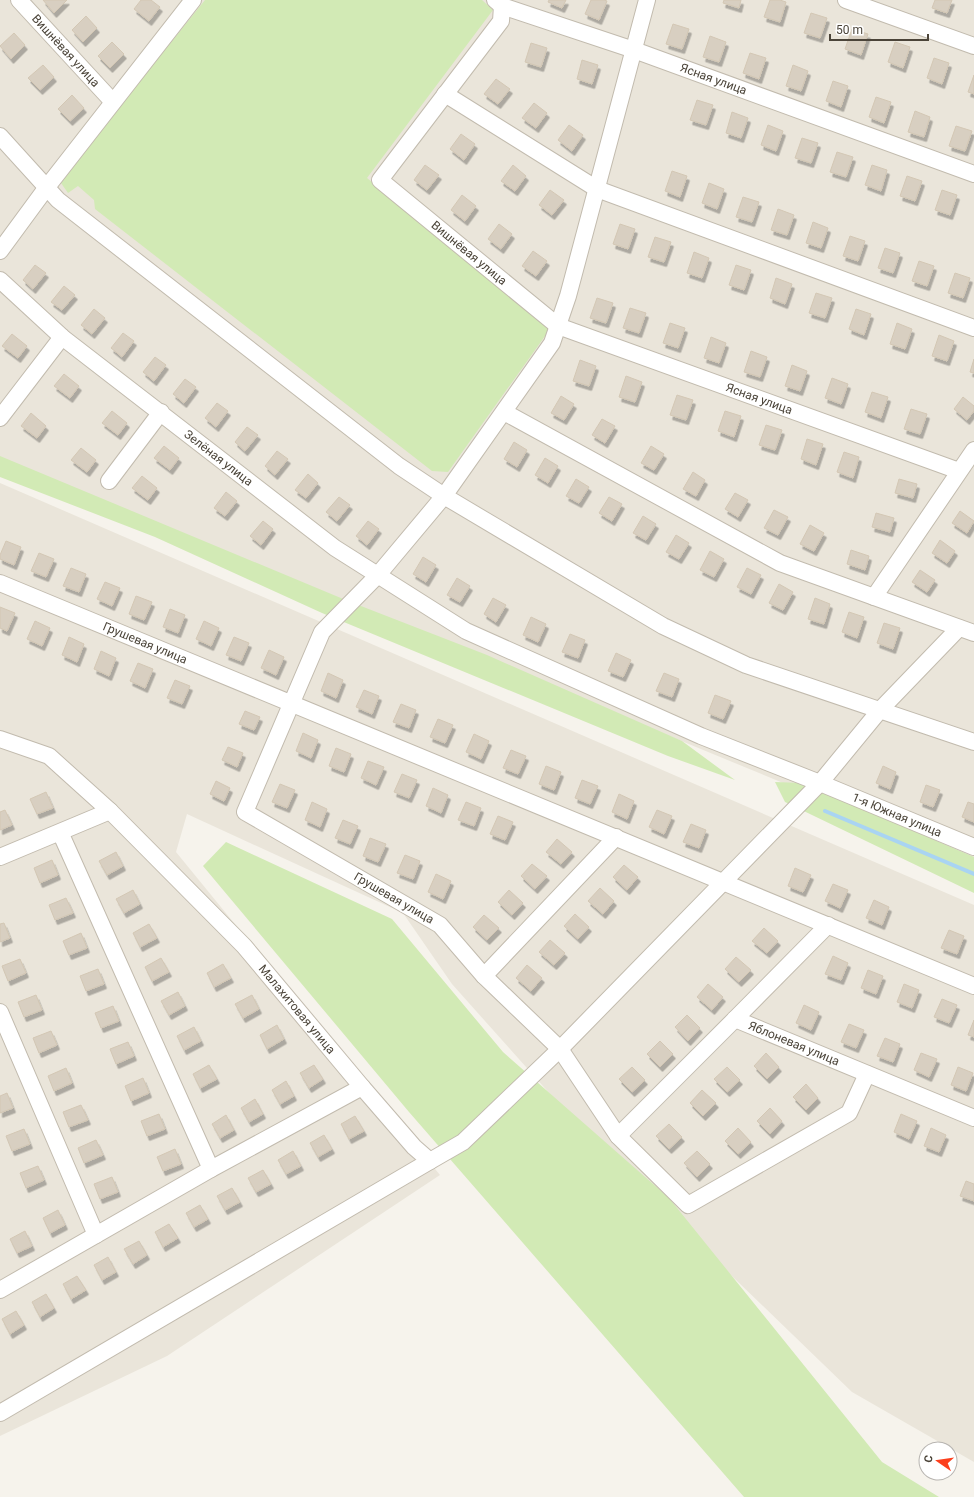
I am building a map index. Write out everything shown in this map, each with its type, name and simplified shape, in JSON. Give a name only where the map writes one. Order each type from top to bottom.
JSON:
[{"type":"street","name":"Вишнёвая улица","points":[[19,0],[113,102]]},
{"type":"street","points":[[0,251],[47,187],[193,0]]},
{"type":"street","points":[[291,703],[322,632],[376,576],[444,496],[552,343],[568,296],[647,0]]},
{"type":"street","points":[[846,0],[974,46]]},
{"type":"street","points":[[634,50],[499,3],[501,21],[445,94],[597,189],[974,328]]},
{"type":"street","name":"Ясная улица","points":[[634,50],[974,174]]},
{"type":"street","name":"Вишнёвая улица","points":[[445,94],[380,180],[558,326]]},
{"type":"street","points":[[0,136],[58,200],[400,466],[444,496],[663,626],[746,665],[974,742]]},
{"type":"street","name":"Зелёная улица","points":[[0,280],[62,337],[335,548],[376,576],[466,631],[700,736],[820,783]]},
{"type":"street","name":"Ясная улица","points":[[558,326],[959,472]]},
{"type":"street","points":[[0,418],[62,337]]},
{"type":"street","points":[[109,481],[161,412]]},
{"type":"street","points":[[0,1414],[430,1160],[464,1142],[560,1049],[722,881],[820,783],[880,710],[967,630],[780,563],[504,412]]},
{"type":"street","points":[[874,597],[974,450]]},
{"type":"street","name":"Грушевая улица","points":[[0,583],[722,881]]},
{"type":"street","name":"Грушевая улица","points":[[291,703],[245,812],[440,924],[484,976]]},
{"type":"street","name":"Малахитовая улица","points":[[0,739],[49,756],[110,811],[244,946],[414,1147],[430,1160]]},
{"type":"street","name":"1-я Южная улица","points":[[820,783],[974,847]]},
{"type":"street","points":[[0,857],[110,811]]},
{"type":"street","points":[[60,832],[211,1169]]},
{"type":"street","points":[[616,837],[484,976],[560,1049],[618,1136],[688,1205],[849,1113],[867,1074]]},
{"type":"street","points":[[722,881],[974,986]]},
{"type":"street","name":"Яблоневая улица","points":[[828,925],[735,1019],[974,1118]]},
{"type":"street","points":[[0,1012],[96,1235]]},
{"type":"street","points":[[618,1136],[735,1019]]},
{"type":"street","points":[[0,1290],[211,1169],[362,1087]]},
{"type":"shaded area","points":[[0,0],[974,0],[974,862],[0,459]]},
{"type":"shaded area","points":[[0,483],[974,905],[974,1462],[958,1453],[958,1441],[937,1441],[852,1392],[591,1140],[452,984],[403,913],[187,814],[176,852],[440,1175],[167,1356],[0,1436]]},
{"type":"green space","points":[[205,0],[482,0],[493,10],[367,178],[550,329],[448,472],[432,471],[95,209],[94,200],[78,186],[68,193],[61,183],[69,169]]},
{"type":"green space","points":[[0,456],[348,601],[487,655],[682,741],[735,780],[668,756],[322,613],[155,537],[0,477]]},
{"type":"green space","points":[[775,782],[802,783],[974,857],[974,893],[785,802]]},
{"type":"green space","points":[[226,842],[392,919],[503,1052],[669,1198],[882,1462],[939,1497],[744,1497],[409,1112],[203,866]]},
{"type":"building","points":[[43,0],[67,0],[54,13]]},
{"type":"building","points":[[141,0],[151,0],[160,7],[149,21],[134,9]]},
{"type":"building","points":[[549,0],[566,0],[562,8],[548,2]]},
{"type":"building","points":[[591,0],[607,1],[599,20],[585,14]]},
{"type":"building","points":[[724,0],[741,0],[739,8],[723,3]]},
{"type":"building","points":[[770,0],[780,0],[786,2],[780,22],[764,17]]},
{"type":"building","points":[[935,0],[952,0],[947,13],[932,8]]},
{"type":"building","points":[[811,13],[827,18],[820,38],[804,33]]},
{"type":"building","points":[[86,16],[97,28],[83,42],[72,30]]},
{"type":"building","points":[[673,24],[689,29],[682,49],[666,44]]},
{"type":"building","points":[[852,29],[868,34],[861,55],[845,49]]},
{"type":"building","points":[[14,33],[25,45],[11,59],[0,46]]},
{"type":"building","points":[[710,36],[726,42],[719,62],[703,57]]},
{"type":"building","points":[[112,42],[124,54],[110,68],[98,56]]},
{"type":"building","points":[[895,42],[910,47],[903,68],[888,62]]},
{"type":"building","points":[[531,43],[547,48],[541,67],[525,62]]},
{"type":"building","points":[[750,53],[766,58],[759,79],[743,73]]},
{"type":"building","points":[[934,58],[949,63],[942,84],[927,78]]},
{"type":"building","points":[[582,60],[598,65],[592,84],[577,79]]},
{"type":"building","points":[[43,65],[54,77],[40,90],[28,78]]},
{"type":"building","points":[[793,65],[808,71],[801,91],[786,86]]},
{"type":"building","points":[[974,75],[974,94],[968,92]]},
{"type":"building","points":[[496,79],[510,89],[498,104],[484,94]]},
{"type":"building","points":[[833,81],[848,86],[841,107],[826,101]]},
{"type":"building","points":[[72,95],[84,108],[70,121],[58,109]]},
{"type":"building","points":[[876,97],[891,102],[884,123],[869,117]]},
{"type":"building","points":[[697,100],[713,105],[706,125],[690,120]]},
{"type":"building","points":[[534,103],[547,113],[536,128],[522,118]]},
{"type":"building","points":[[915,111],[930,117],[924,137],[908,132]]},
{"type":"building","points":[[732,112],[748,118],[741,138],[726,133]]},
{"type":"building","points":[[569,125],[583,135],[572,151],[558,140]]},
{"type":"building","points":[[768,125],[783,131],[776,151],[761,145]]},
{"type":"building","points":[[956,126],[972,131],[965,151],[949,146]]},
{"type":"building","points":[[461,134],[475,144],[464,160],[450,149]]},
{"type":"building","points":[[802,138],[818,143],[811,163],[795,158]]},
{"type":"building","points":[[837,152],[853,157],[846,177],[830,172]]},
{"type":"building","points":[[425,165],[439,175],[427,190],[414,180]]},
{"type":"building","points":[[513,165],[526,176],[515,191],[501,181]]},
{"type":"building","points":[[872,165],[887,170],[881,191],[865,185]]},
{"type":"building","points":[[672,171],[687,176],[680,197],[665,191]]},
{"type":"building","points":[[907,176],[922,181],[915,201],[900,196]]},
{"type":"building","points":[[709,183],[724,189],[717,209],[702,203]]},
{"type":"building","points":[[550,190],[564,200],[552,215],[539,205]]},
{"type":"building","points":[[942,190],[957,195],[950,215],[935,210]]},
{"type":"building","points":[[462,195],[476,206],[465,221],[451,210]]},
{"type":"building","points":[[743,197],[759,202],[752,222],[736,217]]},
{"type":"building","points":[[778,209],[794,215],[787,235],[771,230]]},
{"type":"building","points":[[813,222],[828,228],[821,248],[806,243]]},
{"type":"building","points":[[499,224],[512,234],[501,249],[488,239]]},
{"type":"building","points":[[620,224],[635,229],[628,249],[613,244]]},
{"type":"building","points":[[850,236],[865,241],[858,261],[843,256]]},
{"type":"building","points":[[655,237],[671,242],[664,262],[648,257]]},
{"type":"building","points":[[885,248],[900,253],[893,273],[878,268]]},
{"type":"building","points":[[533,251],[547,261],[536,276],[522,266]]},
{"type":"building","points":[[694,252],[709,258],[702,278],[687,273]]},
{"type":"building","points":[[919,261],[934,266],[927,286],[912,281]]},
{"type":"building","points":[[35,265],[46,273],[33,289],[23,280]]},
{"type":"building","points":[[736,265],[751,270],[744,290],[729,285]]},
{"type":"building","points":[[955,273],[970,278],[963,298],[948,293]]},
{"type":"building","points":[[776,278],[792,284],[785,304],[770,298]]},
{"type":"building","points":[[64,286],[75,295],[62,310],[51,302]]},
{"type":"building","points":[[816,293],[832,298],[825,318],[809,313]]},
{"type":"building","points":[[597,298],[613,303],[606,323],[590,318]]},
{"type":"building","points":[[630,308],[646,313],[639,333],[623,328]]},
{"type":"building","points":[[94,309],[105,318],[92,334],[81,325]]},
{"type":"building","points":[[856,309],[871,314],[864,335],[849,329]]},
{"type":"building","points":[[670,323],[685,328],[678,348],[663,343]]},
{"type":"building","points":[[897,323],[912,329],[905,349],[890,344]]},
{"type":"building","points":[[123,333],[134,341],[122,357],[111,348]]},
{"type":"building","points":[[12,334],[27,346],[18,358],[2,346]]},
{"type":"building","points":[[939,335],[954,341],[947,361],[932,356]]},
{"type":"building","points":[[711,337],[726,343],[719,363],[704,358]]},
{"type":"building","points":[[751,351],[767,357],[760,377],[744,372]]},
{"type":"building","points":[[155,357],[166,365],[154,381],[143,372]]},
{"type":"building","points":[[974,359],[974,373],[970,372]]},
{"type":"building","points":[[580,360],[596,366],[589,386],[573,381]]},
{"type":"building","points":[[792,365],[807,371],[800,391],[785,386]]},
{"type":"building","points":[[64,374],[79,386],[70,398],[54,386]]},
{"type":"building","points":[[626,376],[642,382],[635,402],[619,397]]},
{"type":"building","points":[[832,378],[848,384],[841,404],[825,398]]},
{"type":"building","points":[[185,379],[196,387],[184,403],[173,394]]},
{"type":"building","points":[[872,392],[888,397],[881,418],[865,412]]},
{"type":"building","points":[[677,395],[693,400],[686,420],[670,415]]},
{"type":"building","points":[[561,396],[574,404],[564,420],[551,413]]},
{"type":"building","points":[[963,397],[974,406],[974,411],[967,420],[954,409]]},
{"type":"building","points":[[217,403],[228,411],[216,427],[205,418]]},
{"type":"building","points":[[911,409],[927,414],[920,434],[904,429]]},
{"type":"building","points":[[112,411],[127,423],[118,435],[102,423]]},
{"type":"building","points":[[725,411],[741,416],[734,437],[718,431]]},
{"type":"building","points":[[31,413],[46,426],[37,438],[21,426]]},
{"type":"building","points":[[602,419],[615,426],[605,443],[592,435]]},
{"type":"building","points":[[766,425],[782,430],[775,450],[759,445]]},
{"type":"building","points":[[247,427],[258,435],[245,451],[235,442]]},
{"type":"building","points":[[807,439],[823,444],[816,465],[801,459]]},
{"type":"building","points":[[514,442],[527,450],[517,467],[504,459]]},
{"type":"building","points":[[164,446],[179,458],[170,470],[154,458]]},
{"type":"building","points":[[651,446],[664,454],[654,470],[641,463]]},
{"type":"building","points":[[81,448],[96,460],[87,472],[71,460]]},
{"type":"building","points":[[277,451],[288,459],[275,475],[265,466]]},
{"type":"building","points":[[844,452],[859,457],[853,478],[837,472]]},
{"type":"building","points":[[545,458],[558,466],[548,483],[535,475]]},
{"type":"building","points":[[693,472],[705,480],[696,496],[683,489]]},
{"type":"building","points":[[308,474],[318,483],[306,498],[295,490]]},
{"type":"building","points":[[142,476],[157,488],[148,500],[132,488]]},
{"type":"building","points":[[576,479],[589,487],[579,503],[566,496]]},
{"type":"building","points":[[899,479],[917,484],[913,498],[895,493]]},
{"type":"building","points":[[226,492],[237,501],[225,516],[214,508]]},
{"type":"building","points":[[735,493],[748,500],[738,517],[725,509]]},
{"type":"building","points":[[339,497],[350,505],[337,521],[326,512]]},
{"type":"building","points":[[609,497],[622,504],[612,521],[599,513]]},
{"type":"building","points":[[774,510],[788,517],[778,535],[764,528]]},
{"type":"building","points":[[960,511],[974,521],[967,533],[952,523]]},
{"type":"building","points":[[876,513],[894,518],[890,532],[872,527]]},
{"type":"building","points":[[643,516],[656,524],[646,540],[633,533]]},
{"type":"building","points":[[263,521],[273,529],[261,545],[250,536]]},
{"type":"building","points":[[368,521],[379,529],[367,545],[356,536]]},
{"type":"building","points":[[810,525],[824,533],[814,551],[800,544]]},
{"type":"building","points":[[676,535],[689,543],[679,559],[666,552]]},
{"type":"building","points":[[940,540],[955,551],[947,563],[932,553]]},
{"type":"building","points":[[6,541],[21,547],[14,565],[0,559],[0,555]]},
{"type":"building","points":[[851,550],[869,556],[865,570],[847,564]]},
{"type":"building","points":[[710,551],[724,559],[714,577],[700,570]]},
{"type":"building","points":[[39,553],[54,559],[46,577],[31,571]]},
{"type":"building","points":[[423,557],[436,565],[426,582],[413,574]]},
{"type":"building","points":[[71,568],[86,574],[79,592],[63,586]]},
{"type":"building","points":[[747,568],[761,575],[751,594],[737,587]]},
{"type":"building","points":[[920,570],[935,580],[927,592],[912,582]]},
{"type":"building","points":[[457,578],[470,586],[460,602],[447,595]]},
{"type":"building","points":[[105,582],[120,588],[112,606],[97,599]]},
{"type":"building","points":[[779,584],[793,592],[783,610],[769,603]]},
{"type":"building","points":[[136,596],[152,602],[144,620],[129,614]]},
{"type":"building","points":[[493,598],[506,605],[496,622],[484,614]]},
{"type":"building","points":[[815,598],[830,604],[824,624],[808,619]]},
{"type":"building","points":[[0,607],[15,613],[7,631],[0,628]]},
{"type":"building","points":[[170,609],[185,615],[178,633],[163,627]]},
{"type":"building","points":[[849,612],[864,617],[857,638],[842,632]]},
{"type":"building","points":[[531,617],[546,624],[538,642],[523,635]]},
{"type":"building","points":[[35,621],[50,628],[42,646],[27,639]]},
{"type":"building","points":[[204,621],[219,628],[211,646],[196,639]]},
{"type":"building","points":[[884,623],[900,628],[893,649],[877,643]]},
{"type":"building","points":[[570,634],[585,640],[578,658],[562,652]]},
{"type":"building","points":[[69,637],[84,644],[77,662],[62,655]]},
{"type":"building","points":[[234,637],[249,643],[241,661],[226,655]]},
{"type":"building","points":[[269,650],[284,657],[276,675],[261,668]]},
{"type":"building","points":[[101,651],[116,658],[109,676],[94,669]]},
{"type":"building","points":[[616,653],[631,660],[623,677],[608,671]]},
{"type":"building","points":[[138,663],[153,669],[145,688],[130,681]]},
{"type":"building","points":[[328,673],[343,680],[336,698],[321,691]]},
{"type":"building","points":[[664,673],[679,679],[672,697],[656,691]]},
{"type":"building","points":[[175,680],[190,686],[182,704],[167,698]]},
{"type":"building","points":[[364,690],[379,696],[372,714],[356,707]]},
{"type":"building","points":[[715,695],[731,701],[723,719],[708,713]]},
{"type":"building","points":[[401,704],[416,710],[409,728],[393,722]]},
{"type":"building","points":[[245,711],[260,717],[254,730],[239,724]]},
{"type":"building","points":[[438,719],[453,725],[445,743],[430,737]]},
{"type":"building","points":[[303,733],[318,740],[311,758],[296,751]]},
{"type":"building","points":[[474,734],[489,741],[481,759],[466,752]]},
{"type":"building","points":[[228,747],[243,753],[237,767],[222,760]]},
{"type":"building","points":[[336,748],[351,754],[344,772],[329,766]]},
{"type":"building","points":[[511,750],[526,756],[518,774],[503,768]]},
{"type":"building","points":[[368,761],[384,767],[376,785],[361,778]]},
{"type":"building","points":[[546,766],[561,772],[554,790],[539,784]]},
{"type":"building","points":[[883,766],[896,772],[890,789],[876,783]]},
{"type":"building","points":[[402,774],[417,780],[409,798],[394,792]]},
{"type":"building","points":[[582,780],[598,786],[590,804],[575,798]]},
{"type":"building","points":[[216,781],[230,788],[224,801],[210,794]]},
{"type":"building","points":[[280,784],[295,790],[287,808],[272,802]]},
{"type":"building","points":[[926,785],[940,790],[933,807],[920,802]]},
{"type":"building","points":[[433,788],[448,795],[441,813],[426,806]]},
{"type":"building","points":[[46,792],[53,808],[37,814],[30,799]]},
{"type":"building","points":[[619,794],[634,801],[627,819],[612,812]]},
{"type":"building","points":[[312,802],[327,809],[320,827],[305,820]]},
{"type":"building","points":[[466,802],[481,808],[474,826],[458,820]]},
{"type":"building","points":[[968,802],[974,804],[974,822],[962,817]]},
{"type":"building","points":[[5,810],[12,825],[0,830],[0,812]]},
{"type":"building","points":[[657,810],[672,816],[664,834],[649,827]]},
{"type":"building","points":[[498,816],[513,822],[505,840],[490,834]]},
{"type":"building","points":[[343,820],[358,826],[350,844],[335,838]]},
{"type":"building","points":[[691,824],[706,830],[699,848],[683,842]]},
{"type":"building","points":[[370,838],[386,844],[378,862],[363,856]]},
{"type":"building","points":[[557,839],[572,852],[561,864],[546,852]]},
{"type":"building","points":[[116,852],[123,866],[107,875],[99,861]]},
{"type":"building","points":[[405,855],[420,861],[413,879],[397,873]]},
{"type":"building","points":[[52,860],[58,875],[40,883],[34,868]]},
{"type":"building","points":[[532,864],[547,876],[535,889],[521,876]]},
{"type":"building","points":[[624,865],[638,877],[627,890],[613,877]]},
{"type":"building","points":[[795,868],[811,875],[803,892],[788,886]]},
{"type":"building","points":[[436,874],[451,881],[443,899],[428,892]]},
{"type":"building","points":[[833,884],[848,890],[840,908],[825,901]]},
{"type":"building","points":[[600,888],[614,901],[603,914],[588,901]]},
{"type":"building","points":[[133,890],[140,904],[124,913],[116,899]]},
{"type":"building","points":[[509,890],[523,903],[512,915],[498,902]]},
{"type":"building","points":[[66,898],[73,913],[55,920],[49,905]]},
{"type":"building","points":[[874,900],[889,907],[882,925],[866,918]]},
{"type":"building","points":[[575,914],[589,927],[578,939],[564,926]]},
{"type":"building","points":[[484,915],[499,928],[487,940],[473,927]]},
{"type":"building","points":[[4,923],[10,938],[0,942],[0,924]]},
{"type":"building","points":[[149,924],[157,938],[140,947],[133,933]]},
{"type":"building","points":[[764,928],[778,941],[767,953],[752,941]]},
{"type":"building","points":[[949,930],[964,936],[957,954],[941,948]]},
{"type":"building","points":[[81,933],[87,948],[69,955],[63,941]]},
{"type":"building","points":[[550,940],[565,953],[554,965],[539,952]]},
{"type":"building","points":[[833,956],[848,963],[841,980],[825,974]]},
{"type":"building","points":[[736,957],[751,970],[739,982],[725,969]]},
{"type":"building","points":[[161,958],[169,972],[152,981],[145,967]]},
{"type":"building","points":[[20,959],[26,973],[8,981],[2,966]]},
{"type":"building","points":[[223,964],[231,978],[214,987],[207,973]]},
{"type":"building","points":[[527,965],[542,978],[531,991],[516,978]]},
{"type":"building","points":[[98,969],[104,984],[86,991],[80,976]]},
{"type":"building","points":[[868,970],[883,976],[876,994],[861,988]]},
{"type":"building","points":[[708,984],[723,997],[712,1010],[697,997]]},
{"type":"building","points":[[904,984],[919,990],[912,1008],[897,1002]]},
{"type":"building","points":[[178,992],[185,1006],[169,1015],[161,1001]]},
{"type":"building","points":[[36,995],[42,1010],[24,1017],[18,1002]]},
{"type":"building","points":[[252,995],[259,1009],[243,1018],[235,1004]]},
{"type":"building","points":[[942,999],[957,1005],[949,1023],[934,1017]]},
{"type":"building","points":[[804,1005],[819,1012],[811,1030],[796,1023]]},
{"type":"building","points":[[113,1006],[119,1021],[101,1028],[95,1013]]},
{"type":"building","points":[[687,1015],[700,1028],[688,1041],[675,1027]]},
{"type":"building","points":[[974,1020],[974,1037],[968,1035]]},
{"type":"building","points":[[849,1024],[864,1030],[856,1048],[841,1042]]},
{"type":"building","points":[[277,1025],[284,1039],[267,1049],[260,1035]]},
{"type":"building","points":[[194,1027],[201,1041],[184,1050],[177,1036]]},
{"type":"building","points":[[51,1031],[57,1045],[39,1053],[33,1038]]},
{"type":"building","points":[[885,1038],[900,1044],[893,1062],[877,1056]]},
{"type":"building","points":[[660,1041],[673,1054],[660,1067],[647,1054]]},
{"type":"building","points":[[128,1042],[134,1056],[116,1064],[110,1049]]},
{"type":"building","points":[[766,1053],[779,1067],[767,1079],[754,1066]]},
{"type":"building","points":[[921,1053],[937,1059],[929,1077],[914,1070]]},
{"type":"building","points":[[209,1065],[217,1079],[200,1088],[193,1074]]},
{"type":"building","points":[[314,1065],[323,1079],[309,1088],[300,1073]]},
{"type":"building","points":[[632,1067],[645,1080],[632,1092],[619,1079]]},
{"type":"building","points":[[727,1067],[740,1080],[727,1092],[714,1079]]},
{"type":"building","points":[[958,1067],[973,1073],[966,1091],[951,1085]]},
{"type":"building","points":[[66,1068],[72,1083],[54,1091],[48,1076]]},
{"type":"building","points":[[143,1078],[149,1093],[131,1101],[125,1086]]},
{"type":"building","points":[[286,1081],[294,1096],[280,1104],[272,1090]]},
{"type":"building","points":[[806,1084],[818,1098],[806,1110],[793,1097]]},
{"type":"building","points":[[702,1090],[716,1103],[703,1116],[690,1103]]},
{"type":"building","points":[[7,1093],[13,1108],[0,1113],[0,1096]]},
{"type":"building","points":[[255,1099],[263,1114],[249,1122],[241,1108]]},
{"type":"building","points":[[81,1105],[88,1120],[69,1127],[63,1112]]},
{"type":"building","points":[[770,1108],[782,1121],[770,1134],[757,1121]]},
{"type":"building","points":[[159,1114],[165,1129],[147,1136],[141,1121]]},
{"type":"building","points":[[901,1114],[917,1121],[909,1139],[894,1132]]},
{"type":"building","points":[[226,1115],[234,1130],[220,1138],[212,1124]]},
{"type":"building","points":[[355,1116],[364,1131],[349,1139],[341,1124]]},
{"type":"building","points":[[669,1124],[682,1137],[669,1149],[656,1136]]},
{"type":"building","points":[[738,1128],[751,1142],[738,1154],[725,1141]]},
{"type":"building","points":[[931,1128],[946,1135],[939,1152],[924,1146]]},
{"type":"building","points":[[24,1129],[30,1144],[12,1151],[6,1136]]},
{"type":"building","points":[[324,1135],[332,1149],[318,1157],[310,1143]]},
{"type":"building","points":[[96,1140],[103,1155],[84,1163],[78,1148]]},
{"type":"building","points":[[175,1149],[181,1164],[163,1171],[157,1157]]},
{"type":"building","points":[[293,1151],[301,1166],[286,1174],[278,1160]]},
{"type":"building","points":[[697,1151],[710,1164],[697,1177],[684,1163]]},
{"type":"building","points":[[38,1166],[44,1180],[26,1188],[20,1173]]},
{"type":"building","points":[[263,1170],[271,1184],[256,1192],[248,1178]]},
{"type":"building","points":[[112,1177],[118,1192],[100,1199],[94,1184]]},
{"type":"building","points":[[966,1181],[974,1184],[974,1201],[960,1196]]},
{"type":"building","points":[[232,1188],[240,1202],[225,1210],[217,1196]]},
{"type":"building","points":[[200,1205],[208,1219],[194,1227],[186,1213]]},
{"type":"building","points":[[58,1210],[65,1225],[50,1233],[43,1218]]},
{"type":"building","points":[[169,1224],[178,1238],[163,1247],[155,1232]]},
{"type":"building","points":[[25,1231],[32,1246],[17,1253],[10,1239]]},
{"type":"building","points":[[139,1241],[147,1255],[133,1264],[124,1249]]},
{"type":"building","points":[[108,1257],[116,1272],[102,1280],[94,1265]]},
{"type":"building","points":[[77,1276],[86,1290],[71,1299],[63,1284]]},
{"type":"building","points":[[46,1294],[54,1308],[40,1317],[32,1302]]},
{"type":"building","points":[[16,1311],[24,1325],[10,1334],[2,1319]]},
{"type":"waterway","points":[[825,811],[974,874]]}]
